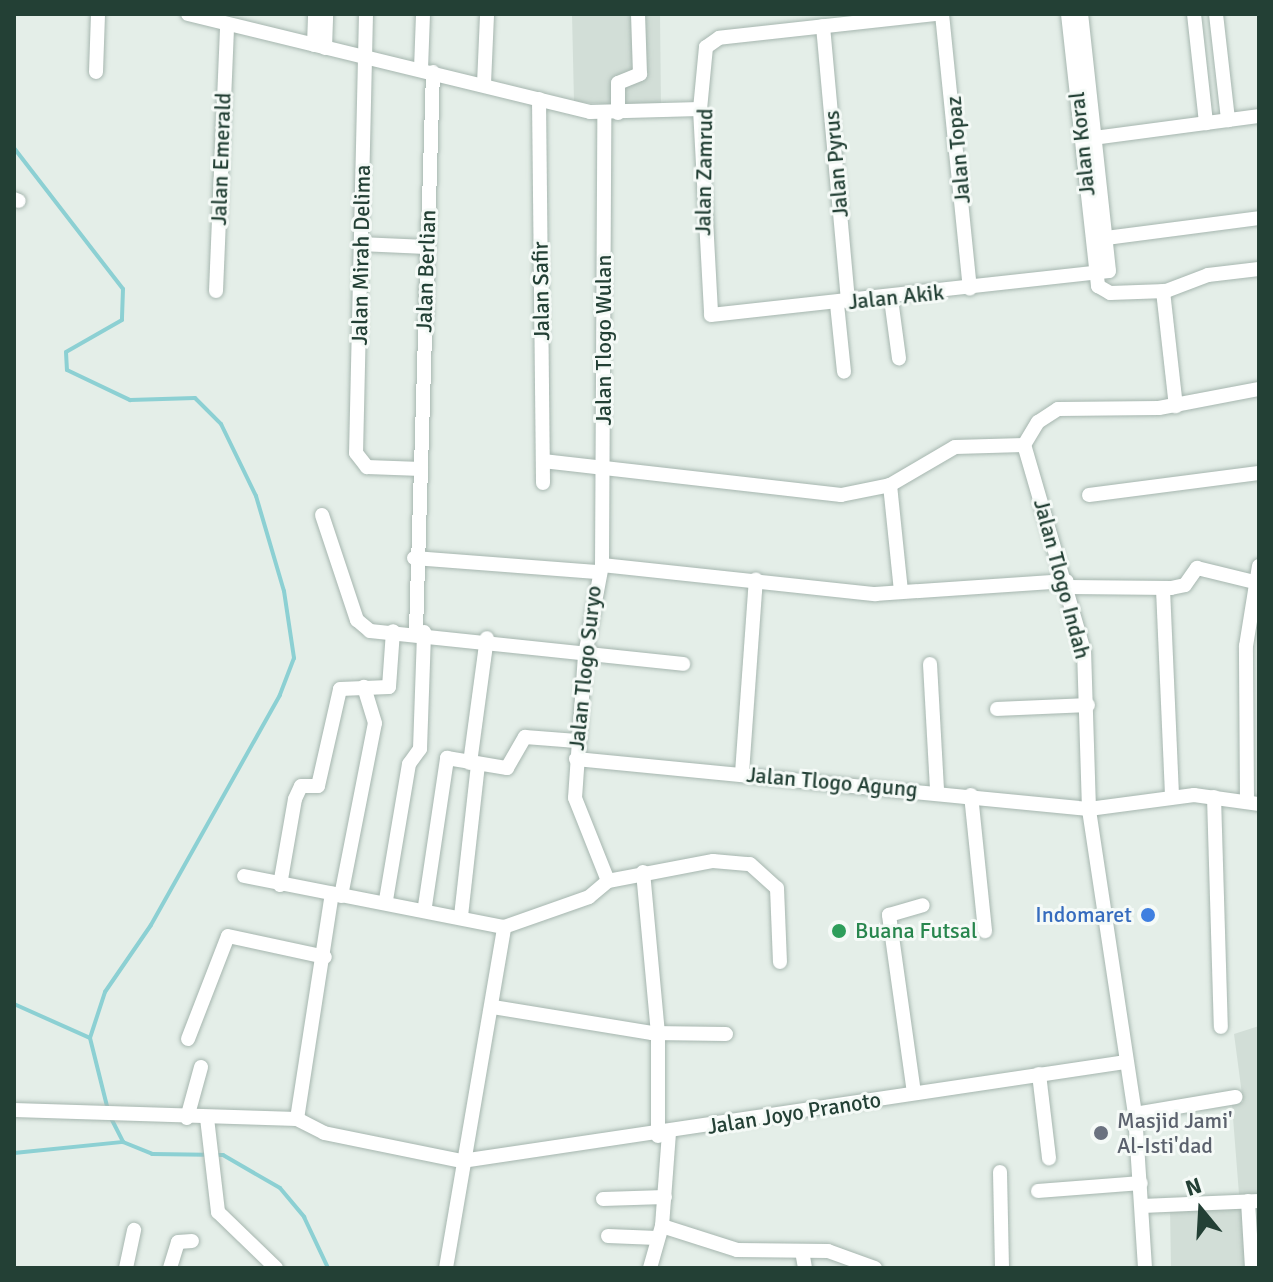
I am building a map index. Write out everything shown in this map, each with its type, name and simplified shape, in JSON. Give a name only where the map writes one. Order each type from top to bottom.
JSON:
[{"type":"street","points":[[96,72],[98,14]]},
{"type":"street","points":[[188,14],[227,26],[611,114],[700,109]]},
{"type":"street","points":[[315,14],[320,47]]},
{"type":"street","points":[[320,47],[326,14]]},
{"type":"street","name":"Jalan Mirah Delima","points":[[366,14],[356,453],[367,467],[421,469]]},
{"type":"street","name":"Jalan Berlian","points":[[386,900],[409,764],[418,751],[420,631],[414,558],[421,469],[425,247],[427,71],[423,14]]},
{"type":"street","points":[[484,84],[487,14]]},
{"type":"street","name":"Jalan Tlogo Wulan","points":[[599,569],[611,114],[618,83],[640,74],[638,14]]},
{"type":"street","name":"Jalan Topaz","points":[[710,42],[935,14],[970,289]]},
{"type":"street","name":"Jalan Koral","points":[[1068,14],[1096,274]]},
{"type":"street","points":[[1081,14],[1110,267],[1096,274],[1110,293],[1163,291],[1208,275],[1259,269]]},
{"type":"street","points":[[1194,14],[1206,123]]},
{"type":"street","points":[[1216,14],[1228,120]]},
{"type":"street","name":"Jalan Emerald","points":[[216,291],[227,26]]},
{"type":"street","name":"Jalan Pyrus","points":[[823,26],[844,372]]},
{"type":"street","name":"Jalan Zamrud","points":[[705,303],[700,109],[710,42]]},
{"type":"street","name":"Jalan Safir","points":[[539,99],[543,483]]},
{"type":"street","points":[[1094,138],[1259,116]]},
{"type":"street","points":[[1106,238],[1259,218]]},
{"type":"street","points":[[361,244],[425,247]]},
{"type":"street","name":"Jalan Akik","points":[[705,303],[711,315],[724,318],[1096,274]]},
{"type":"street","points":[[1163,291],[1176,406]]},
{"type":"street","points":[[891,299],[899,358]]},
{"type":"street","points":[[543,461],[841,495],[890,485],[955,447],[1024,445],[1038,422],[1058,409],[1176,406],[1259,389]]},
{"type":"street","name":"Jalan Tlogo Indah","points":[[1024,445],[1068,584],[1088,705],[1089,809],[1135,1114],[1145,1268]]},
{"type":"street","points":[[1089,495],[1259,473]]},
{"type":"street","points":[[890,485],[901,591]]},
{"type":"street","points":[[322,515],[357,620],[370,631],[420,631],[487,638],[585,655],[683,664]]},
{"type":"street","points":[[414,558],[599,569]]},
{"type":"street","points":[[1253,803],[1246,646],[1259,566]]},
{"type":"street","points":[[1172,797],[1163,589],[1185,585],[1197,568],[1254,582]]},
{"type":"street","name":"Jalan Tlogo Suryo","points":[[608,881],[575,798],[585,655],[599,569],[756,580],[835,593],[1068,584],[1163,589]]},
{"type":"street","points":[[742,773],[756,580]]},
{"type":"street","points":[[280,885],[295,799],[302,785],[318,786],[340,689],[391,685],[393,631]]},
{"type":"street","points":[[461,916],[487,638]]},
{"type":"street","points":[[930,664],[937,791]]},
{"type":"street","points":[[14,1110],[154,1118],[297,1119],[336,895],[375,723],[364,687]]},
{"type":"street","points":[[997,709],[1088,705]]},
{"type":"street","points":[[418,751],[507,768],[525,737],[577,741]]},
{"type":"street","points":[[425,906],[447,758]]},
{"type":"street","name":"Jalan Tlogo Agung","points":[[576,759],[937,791],[1089,809],[1172,797],[1214,797],[1253,803]]},
{"type":"street","points":[[971,795],[985,931]]},
{"type":"street","points":[[1214,797],[1221,1027]]},
{"type":"street","points":[[244,876],[336,895],[425,906],[504,927],[589,897],[608,881],[713,861],[762,870],[777,888],[780,962]]},
{"type":"street","points":[[643,872],[658,1034],[665,1197],[650,1268]]},
{"type":"street","points":[[914,1093],[889,915],[923,905]]},
{"type":"street","points":[[446,1268],[458,1226],[462,1161],[493,1007],[504,927]]},
{"type":"street","points":[[188,1039],[228,936],[325,957]]},
{"type":"street","points":[[493,1007],[658,1034],[726,1034]]},
{"type":"street","name":"Jalan Joyo Pranoto","points":[[297,1119],[324,1133],[462,1161],[663,1134],[1125,1062]]},
{"type":"street","points":[[187,1118],[201,1067]]},
{"type":"street","points":[[1039,1074],[1049,1158]]},
{"type":"street","points":[[1135,1114],[1236,1097]]},
{"type":"street","points":[[207,1118],[209,1176],[225,1222],[259,1244],[276,1268]]},
{"type":"street","points":[[1000,1172],[1002,1268]]},
{"type":"street","points":[[1038,1191],[1141,1183]]},
{"type":"street","points":[[603,1199],[665,1197]]},
{"type":"street","points":[[1142,1206],[1254,1201],[1252,1268]]},
{"type":"street","points":[[126,1268],[134,1230]]},
{"type":"street","points":[[608,1236],[660,1232],[737,1250],[847,1254],[875,1268]]},
{"type":"street","points":[[170,1268],[178,1242],[192,1241]]},
{"type":"street","points":[[802,1251],[805,1268]]},
{"type":"shaded area","points":[[572,14],[660,14],[661,107],[574,102]]},
{"type":"shaded area","points":[[1259,1026],[1259,1268],[1171,1268],[1170,1208],[1240,1207],[1232,1105],[1243,1102],[1234,1034]]},
{"type":"waterway","points":[[14,148],[123,289],[122,320],[66,352],[67,370],[130,400],[195,398],[221,424],[256,496],[284,591],[294,658],[280,695],[151,925],[105,992],[90,1038]]},
{"type":"waterway","points":[[14,1004],[90,1038],[108,1110]]},
{"type":"waterway","points":[[111,1118],[123,1142],[152,1154],[223,1155],[280,1188],[304,1217],[328,1268]]},
{"type":"waterway","points":[[14,1153],[123,1142]]},
{"type":"place","name":"Indomaret","points":[[1148,915]]},
{"type":"place","name":"Buana Futsal","points":[[839,931]]},
{"type":"place","name":"Masjid Jami' Al-Isti'dad","points":[[1101,1133]]}]
